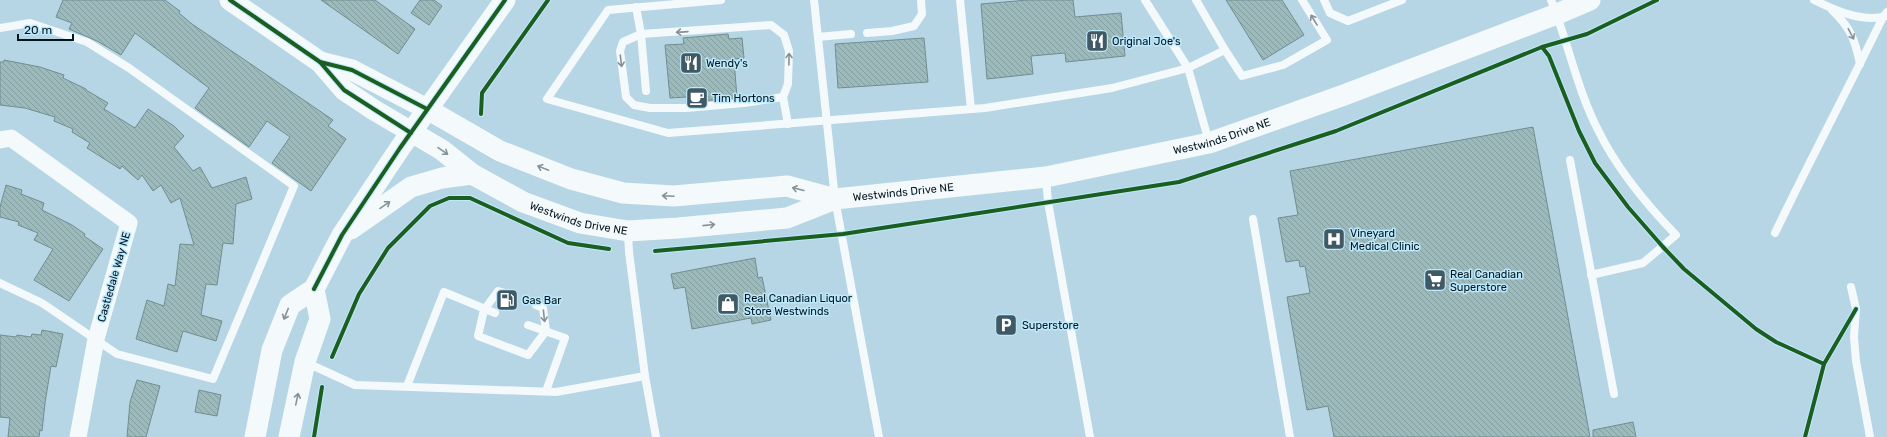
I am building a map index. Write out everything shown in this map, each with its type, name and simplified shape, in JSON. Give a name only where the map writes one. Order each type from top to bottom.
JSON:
[{"type":"street","points":[[230,0],[320,62]]},
{"type":"street","points":[[255,437],[272,350],[290,305],[314,289],[342,235],[427,109],[504,0]]},
{"type":"street","name":"Westwinds Drive NE","points":[[320,62],[344,90],[411,133],[442,150],[472,174],[523,202],[580,223],[628,230],[678,228],[787,218],[835,199],[1046,177],[1209,143],[1554,7],[1590,0]]},
{"type":"street","name":"Westwinds Drive NE","points":[[320,62],[352,70],[427,109],[500,151],[571,179],[624,193],[674,196],[787,186],[835,199]]},
{"type":"street","name":"Castledale Way NE","points":[[0,140],[11,138],[129,223],[96,339],[78,437]]},
{"type":"street","points":[[342,235],[411,188],[442,178],[472,174]]},
{"type":"street","points":[[289,437],[305,362],[320,319],[314,289]]},
{"type":"lane","points":[[721,0],[608,10],[547,99],[668,133],[971,109],[1112,88],[1188,68],[1225,50]]},
{"type":"lane","points":[[814,0],[835,199],[879,437]]},
{"type":"lane","points":[[867,33],[892,31],[914,26],[922,14],[921,0]]},
{"type":"lane","points":[[960,0],[971,109]]},
{"type":"lane","points":[[1145,0],[1188,68],[1209,143]]},
{"type":"lane","points":[[1196,0],[1242,76],[1282,65],[1327,40],[1302,0]]},
{"type":"lane","points":[[1324,0],[1330,13],[1348,21],[1402,0]]},
{"type":"lane","points":[[1775,233],[1801,177],[1818,148],[1886,15],[1858,16],[1831,9],[1814,0]]},
{"type":"lane","points":[[636,7],[641,34],[646,91]]},
{"type":"lane","points":[[1554,7],[1583,93],[1600,135],[1613,158],[1633,186],[1676,236],[1643,264],[1592,275]]},
{"type":"lane","points":[[1831,9],[1844,21],[1853,34],[1860,64]]},
{"type":"lane","points":[[0,28],[30,23],[87,42],[129,68],[294,186],[213,379],[117,354],[42,303],[0,283]]},
{"type":"lane","points":[[783,97],[744,103],[686,108],[650,108],[634,105],[626,97],[620,51],[623,42],[641,34],[771,25],[784,35],[789,51],[788,84],[783,97],[788,124]]},
{"type":"lane","points":[[818,37],[851,34]]},
{"type":"lane","points":[[1570,160],[1614,394]]},
{"type":"lane","points":[[1046,177],[1048,202],[1090,437]]},
{"type":"lane","points":[[1253,219],[1290,437]]},
{"type":"lane","points":[[628,230],[629,252],[645,376],[656,437]]},
{"type":"lane","points":[[1851,288],[1856,309],[1854,337],[1856,361],[1870,437]]},
{"type":"lane","points":[[505,293],[498,290],[484,310],[478,336],[528,356],[546,330],[543,308],[536,305]]},
{"type":"lane","points":[[407,386],[444,292],[484,310],[495,313]]},
{"type":"lane","points":[[528,325],[546,330],[565,338],[546,391]]},
{"type":"lane","points":[[305,362],[355,385],[556,392],[645,376]]},
{"type":"building","points":[[63,0],[165,0],[180,11],[179,13],[192,24],[333,120],[328,126],[346,139],[311,191],[272,163],[290,137],[267,121],[249,147],[195,108],[209,88],[135,33],[121,55],[97,41],[69,29],[72,23],[56,17]]},
{"type":"building","points":[[321,0],[375,0],[415,29],[398,54]]},
{"type":"building","points":[[420,0],[434,0],[442,6],[429,25],[411,13]]},
{"type":"building","points":[[1028,0],[1073,0],[1075,17],[1121,13],[1125,56],[1066,62],[1065,53],[1031,56],[1033,74],[987,79],[981,4]]},
{"type":"building","points":[[1226,0],[1282,0],[1304,35],[1263,60]]},
{"type":"building","points":[[728,34],[729,39],[742,38],[744,58],[734,59],[737,98],[688,102],[687,97],[670,98],[665,45],[684,44],[683,38]]},
{"type":"building","points":[[924,38],[928,82],[838,88],[835,44]]},
{"type":"building","points":[[4,60],[40,67],[64,75],[63,78],[86,89],[108,103],[104,109],[135,128],[148,109],[174,126],[184,136],[174,147],[193,171],[200,167],[212,188],[246,177],[252,199],[236,204],[233,244],[223,243],[217,285],[206,284],[201,315],[222,321],[216,341],[183,331],[177,352],[136,339],[147,300],[164,306],[168,284],[175,286],[180,244],[194,245],[180,198],[171,203],[161,185],[153,191],[142,175],[138,180],[122,166],[120,169],[87,148],[90,143],[72,132],[73,129],[54,121],[55,117],[25,108],[0,105],[0,62],[4,62]]},
{"type":"building","name":"Real Canadian Superstore","points":[[1533,127],[1590,437],[1334,437],[1328,406],[1307,410],[1287,297],[1310,293],[1305,266],[1300,267],[1299,260],[1286,262],[1278,218],[1298,215],[1290,171]]},
{"type":"building","points":[[6,185],[22,190],[21,194],[44,203],[42,210],[72,225],[85,234],[84,236],[103,249],[69,301],[34,280],[53,249],[34,240],[38,233],[18,225],[19,222],[0,217],[0,207]]},
{"type":"building","name":"Real Canadian Liquor Store Westwinds","points":[[755,258],[758,278],[762,277],[771,320],[752,324],[751,318],[692,329],[685,287],[674,289],[671,274]]},
{"type":"building","points":[[42,330],[63,334],[56,367],[51,366],[42,431],[40,430],[39,437],[8,437],[10,418],[0,417],[0,335],[31,337],[32,334],[41,335]]},
{"type":"building","points":[[137,380],[160,386],[146,437],[127,437],[130,402]]},
{"type":"building","points":[[199,390],[221,395],[217,416],[195,412]]},
{"type":"building","points":[[1633,422],[1636,437],[1593,437],[1593,430]]},
{"type":"cycle path","points":[[230,0],[320,62],[344,90],[411,133]]},
{"type":"cycle path","points":[[314,289],[342,235],[400,148],[505,0]]},
{"type":"cycle path","points":[[481,114],[482,93],[548,0]]},
{"type":"cycle path","points":[[655,251],[843,234],[1179,182],[1336,131],[1542,47],[1587,34],[1657,0]]},
{"type":"cycle path","points":[[1542,47],[1549,56],[1579,131],[1595,163],[1628,207],[1663,247],[1684,269],[1756,329],[1776,342],[1824,364]]},
{"type":"cycle path","points":[[320,62],[352,70],[427,109]]},
{"type":"cycle path","points":[[332,357],[359,294],[388,248],[430,206],[449,198],[470,198],[568,243],[609,249]]},
{"type":"cycle path","points":[[1805,437],[1824,364],[1856,309]]},
{"type":"cycle path","points":[[314,437],[322,387]]},
{"type":"place","name":"Original Joe's","points":[[1097,41]]},
{"type":"place","name":"Wendy's","points":[[691,63]]},
{"type":"place","name":"Tim Hortons","points":[[697,98]]},
{"type":"place","name":"Vineyard Medical Clinic","points":[[1334,239]]},
{"type":"place","name":"Real Canadian Superstore","points":[[1435,280]]},
{"type":"place","name":"Gas Bar","points":[[507,300]]},
{"type":"place","name":"Real Canadian Liquor Store Westwinds","points":[[728,304]]},
{"type":"place","name":"Superstore","points":[[1006,325]]}]
